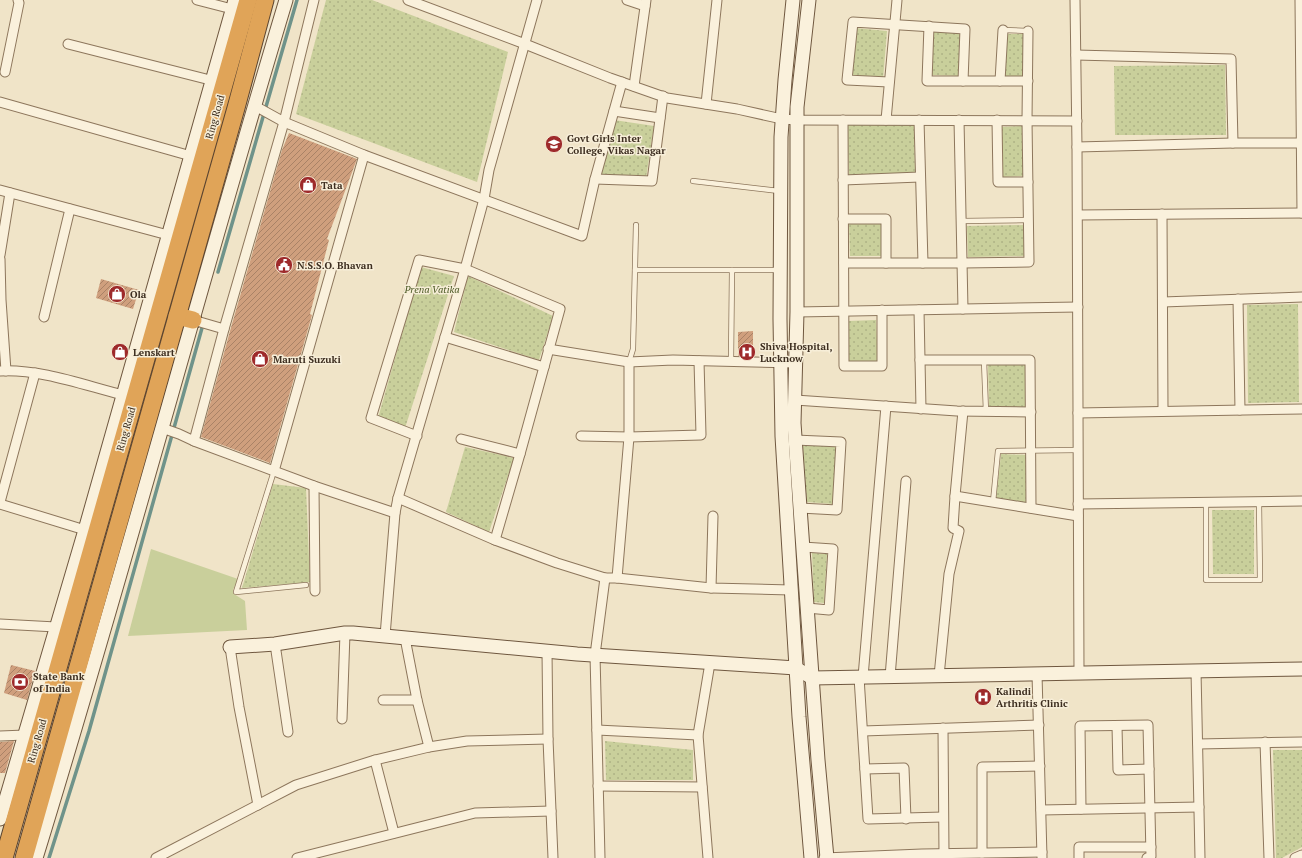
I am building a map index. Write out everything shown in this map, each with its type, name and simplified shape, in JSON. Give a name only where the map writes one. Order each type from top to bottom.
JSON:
[{"type":"highway","name":"Ring Road","points":[[4,858],[218,82],[248,0]]},
{"type":"highway","name":"Ring Road","points":[[24,858],[190,320],[236,108],[265,0]]},
{"type":"street","points":[[5,72],[19,3],[18,0]]},
{"type":"street","points":[[0,819],[85,530],[191,156],[218,82],[234,5],[197,0]]},
{"type":"street","points":[[36,858],[78,722],[164,429],[190,320],[257,107],[286,0]]},
{"type":"street","points":[[194,441],[220,328],[284,122],[314,0]]},
{"type":"street","points":[[410,0],[622,82],[663,96],[737,109],[782,119],[1077,120]]},
{"type":"street","points":[[385,636],[395,514],[398,498],[465,269],[484,199],[489,170],[537,0]]},
{"type":"street","points":[[627,0],[645,3],[634,86]]},
{"type":"street","points":[[706,104],[717,0]]},
{"type":"street","points":[[793,0],[782,119],[782,436],[796,668],[811,858]]},
{"type":"street","points":[[809,0],[797,107],[797,312],[794,423],[826,858],[982,853],[1004,855],[1042,855],[1037,674]]},
{"type":"street","points":[[886,120],[897,0]]},
{"type":"street","points":[[1075,0],[1078,147],[1079,673]]},
{"type":"street","points":[[1078,215],[1302,213],[1300,0]]},
{"type":"street","points":[[889,82],[847,80],[853,22],[966,29],[964,81]]},
{"type":"street","points":[[929,26],[927,82],[1028,81]]},
{"type":"street","points":[[1000,82],[1003,30]]},
{"type":"street","points":[[844,263],[1029,262],[1027,120],[1028,31]]},
{"type":"street","points":[[68,44],[218,82]]},
{"type":"street","points":[[1076,55],[1231,59],[1233,143]]},
{"type":"street","points":[[257,107],[284,122],[364,155],[582,236],[595,179],[622,82]]},
{"type":"street","points":[[595,179],[652,181],[663,96]]},
{"type":"street","points":[[0,102],[191,156]]},
{"type":"street","points":[[614,111],[660,118]]},
{"type":"street","points":[[843,120],[844,366],[882,366],[882,310]]},
{"type":"street","points":[[918,120],[923,263]]},
{"type":"street","points":[[959,120],[963,309]]},
{"type":"street","points":[[997,120],[998,182],[1028,182]]},
{"type":"street","points":[[1078,147],[1233,143],[1301,143]]},
{"type":"street","points":[[274,471],[364,155]]},
{"type":"street","points":[[843,180],[920,177]]},
{"type":"street","points":[[0,190],[168,236]]},
{"type":"street","points":[[781,191],[796,192]]},
{"type":"street","points":[[0,255],[10,193]]},
{"type":"street","points":[[44,317],[70,209]]},
{"type":"street","points":[[1162,214],[1164,411]]},
{"type":"street","points":[[843,219],[886,219],[886,263]]},
{"type":"street","points":[[0,258],[3,371],[35,373],[123,395]]},
{"type":"street","points":[[417,436],[371,418],[419,260],[465,269],[560,309],[495,540]]},
{"type":"street","points":[[781,270],[797,270]]},
{"type":"street","points":[[1163,302],[1302,297]]},
{"type":"street","points":[[1238,299],[1240,410]]},
{"type":"street","points":[[797,312],[1078,306]]},
{"type":"street","points":[[919,310],[921,409]]},
{"type":"street","points":[[190,320],[220,328]]},
{"type":"street","points":[[445,337],[544,367]]},
{"type":"street","points":[[548,349],[629,362],[730,361],[796,363]]},
{"type":"street","points":[[920,360],[1030,360],[1031,508]]},
{"type":"street","points":[[581,436],[629,438],[701,435],[699,361]]},
{"type":"street","points":[[617,578],[629,438],[629,362]]},
{"type":"street","points":[[35,373],[0,503],[85,530]]},
{"type":"street","points":[[795,400],[921,409],[986,412],[1031,412]]},
{"type":"street","points":[[886,406],[861,677],[862,731],[868,819],[943,817]]},
{"type":"street","points":[[1078,413],[1302,409]]},
{"type":"street","points":[[938,676],[949,574],[958,531],[953,528],[964,411]]},
{"type":"street","points":[[164,429],[314,486],[395,514]]},
{"type":"street","points":[[461,439],[520,454]]},
{"type":"street","points":[[795,440],[841,442],[837,510],[800,508]]},
{"type":"street","points":[[890,677],[906,481]]},
{"type":"street","points":[[314,486],[315,591]]},
{"type":"street","points":[[955,496],[1078,516]]},
{"type":"street","points":[[398,498],[495,540],[557,563],[605,578],[711,588],[791,590]]},
{"type":"street","points":[[1078,504],[1302,501]]},
{"type":"street","points":[[711,588],[713,516]]},
{"type":"street","points":[[803,547],[833,549],[829,610],[807,608]]},
{"type":"street","points":[[605,578],[595,655],[600,858],[610,858]]},
{"type":"street","points":[[0,624],[56,627]]},
{"type":"street","points":[[342,718],[345,633]]},
{"type":"street","points":[[258,805],[239,707],[230,647],[275,644],[345,633],[595,655],[796,668],[812,678],[1302,669]]},
{"type":"street","points":[[405,638],[417,700],[429,746]]},
{"type":"street","points":[[275,644],[288,732]]},
{"type":"street","points":[[547,651],[548,739],[553,858]]},
{"type":"street","points":[[708,858],[698,735],[710,663]]},
{"type":"street","points":[[1196,671],[1200,858]]},
{"type":"street","points":[[383,700],[417,700]]},
{"type":"street","points":[[862,731],[1038,725]]},
{"type":"street","points":[[1081,809],[1080,726],[1148,726],[1151,856],[1147,858]]},
{"type":"street","points":[[1117,726],[1118,770],[1149,769]]},
{"type":"street","points":[[943,728],[944,854]]},
{"type":"street","points":[[597,730],[698,735]]},
{"type":"street","points":[[0,736],[25,735]]},
{"type":"street","points":[[156,858],[296,785],[375,760],[429,746],[466,741],[548,739]]},
{"type":"street","points":[[1265,742],[1269,858]]},
{"type":"street","points":[[1198,744],[1302,742]]},
{"type":"street","points":[[375,760],[394,833]]},
{"type":"street","points":[[982,853],[982,767],[1040,766]]},
{"type":"street","points":[[865,769],[904,768],[906,818]]},
{"type":"street","points":[[598,786],[702,787]]},
{"type":"street","points":[[1041,810],[1199,807]]},
{"type":"street","points":[[298,858],[475,813],[551,811]]},
{"type":"street","points":[[1080,858],[1079,847],[1151,847]]},
{"type":"street","points":[[1296,858],[1302,855]]},
{"type":"lane","points":[[1003,30],[1028,31]]},
{"type":"lane","points":[[693,182],[781,191]]},
{"type":"lane","points":[[961,221],[1028,220]]},
{"type":"lane","points":[[629,362],[632,349],[636,225]]},
{"type":"lane","points":[[635,270],[781,270]]},
{"type":"lane","points":[[730,361],[732,270]]},
{"type":"lane","points":[[984,361],[986,412]]},
{"type":"lane","points":[[993,502],[998,450],[1078,450]]},
{"type":"lane","points":[[274,471],[236,592],[306,585]]},
{"type":"lane","points":[[1206,502],[1206,580],[1260,580],[1259,502]]},
{"type":"green space","points":[[326,0],[372,0],[508,52],[477,182],[296,114]]},
{"type":"green space","points":[[855,28],[887,31],[883,79],[852,76]]},
{"type":"green space","points":[[933,32],[962,32],[960,76],[932,75]]},
{"type":"green space","points":[[1005,34],[1026,34],[1025,77],[1005,77]]},
{"type":"green space","points":[[1225,65],[1226,135],[1115,135],[1114,66]]},
{"type":"green space","points":[[614,120],[654,126],[646,178],[601,176]]},
{"type":"green space","points":[[914,124],[915,173],[849,175],[847,125]]},
{"type":"green space","points":[[1023,126],[1024,176],[1002,177],[1000,127]]},
{"type":"green space","points":[[849,224],[881,224],[882,256],[850,256]]},
{"type":"green space","points":[[1024,225],[1025,256],[968,257],[967,226]]},
{"type":"green space","name":"Prena Vatika","points":[[421,267],[454,276],[405,428],[378,418]]},
{"type":"green space","points":[[468,276],[553,316],[539,360],[454,332]]},
{"type":"green space","points":[[1298,304],[1299,402],[1248,403],[1247,305]]},
{"type":"green space","points":[[876,320],[878,361],[849,362],[848,321]]},
{"type":"green space","points":[[988,365],[1025,365],[1026,407],[989,407]]},
{"type":"green space","points":[[803,446],[836,446],[833,504],[807,502]]},
{"type":"green space","points":[[465,447],[514,458],[489,532],[446,512]]},
{"type":"green space","points":[[1001,454],[1028,455],[1027,503],[996,499]]},
{"type":"green space","points":[[273,484],[306,488],[310,582],[242,588]]},
{"type":"green space","points":[[1212,510],[1254,510],[1254,574],[1213,574]]},
{"type":"green space","points":[[151,549],[238,579],[233,590],[234,594],[245,601],[247,630],[128,636]]},
{"type":"green space","points":[[812,553],[827,554],[824,603],[814,602]]},
{"type":"green space","points":[[605,741],[693,750],[693,780],[606,780]]},
{"type":"green space","points":[[1273,750],[1302,750],[1302,847],[1282,858],[1276,858]]},
{"type":"building","points":[[289,133],[357,159],[327,239],[329,240],[310,314],[312,315],[270,463],[201,437],[282,150]]},
{"type":"building","name":"Ola","points":[[101,279],[139,290],[133,309],[96,298]]},
{"type":"building","points":[[753,331],[753,356],[738,356],[738,332]]},
{"type":"building","name":"State Bank of India","points":[[11,665],[35,671],[27,700],[4,693]]},
{"type":"building","points":[[14,741],[5,773],[0,773],[0,742]]},
{"type":"waterway","points":[[218,272],[297,0]]},
{"type":"waterway","points":[[49,858],[89,731],[202,328]]},
{"type":"place","name":"Govt Girls Inter College, Vikas Nagar","points":[[554,144]]},
{"type":"place","name":"Tata","points":[[308,185]]},
{"type":"place","name":"N.S.S.O. Bhavan","points":[[284,265]]},
{"type":"place","name":"Ola","points":[[117,294]]},
{"type":"place","name":"Lenskart","points":[[120,352]]},
{"type":"place","name":"Shiva Hospital, Lucknow","points":[[747,352]]},
{"type":"place","name":"Maruti Suzuki","points":[[260,359]]},
{"type":"place","name":"State Bank of India","points":[[20,682]]},
{"type":"place","name":"Kalindi Arthritis Clinic","points":[[983,697]]}]
